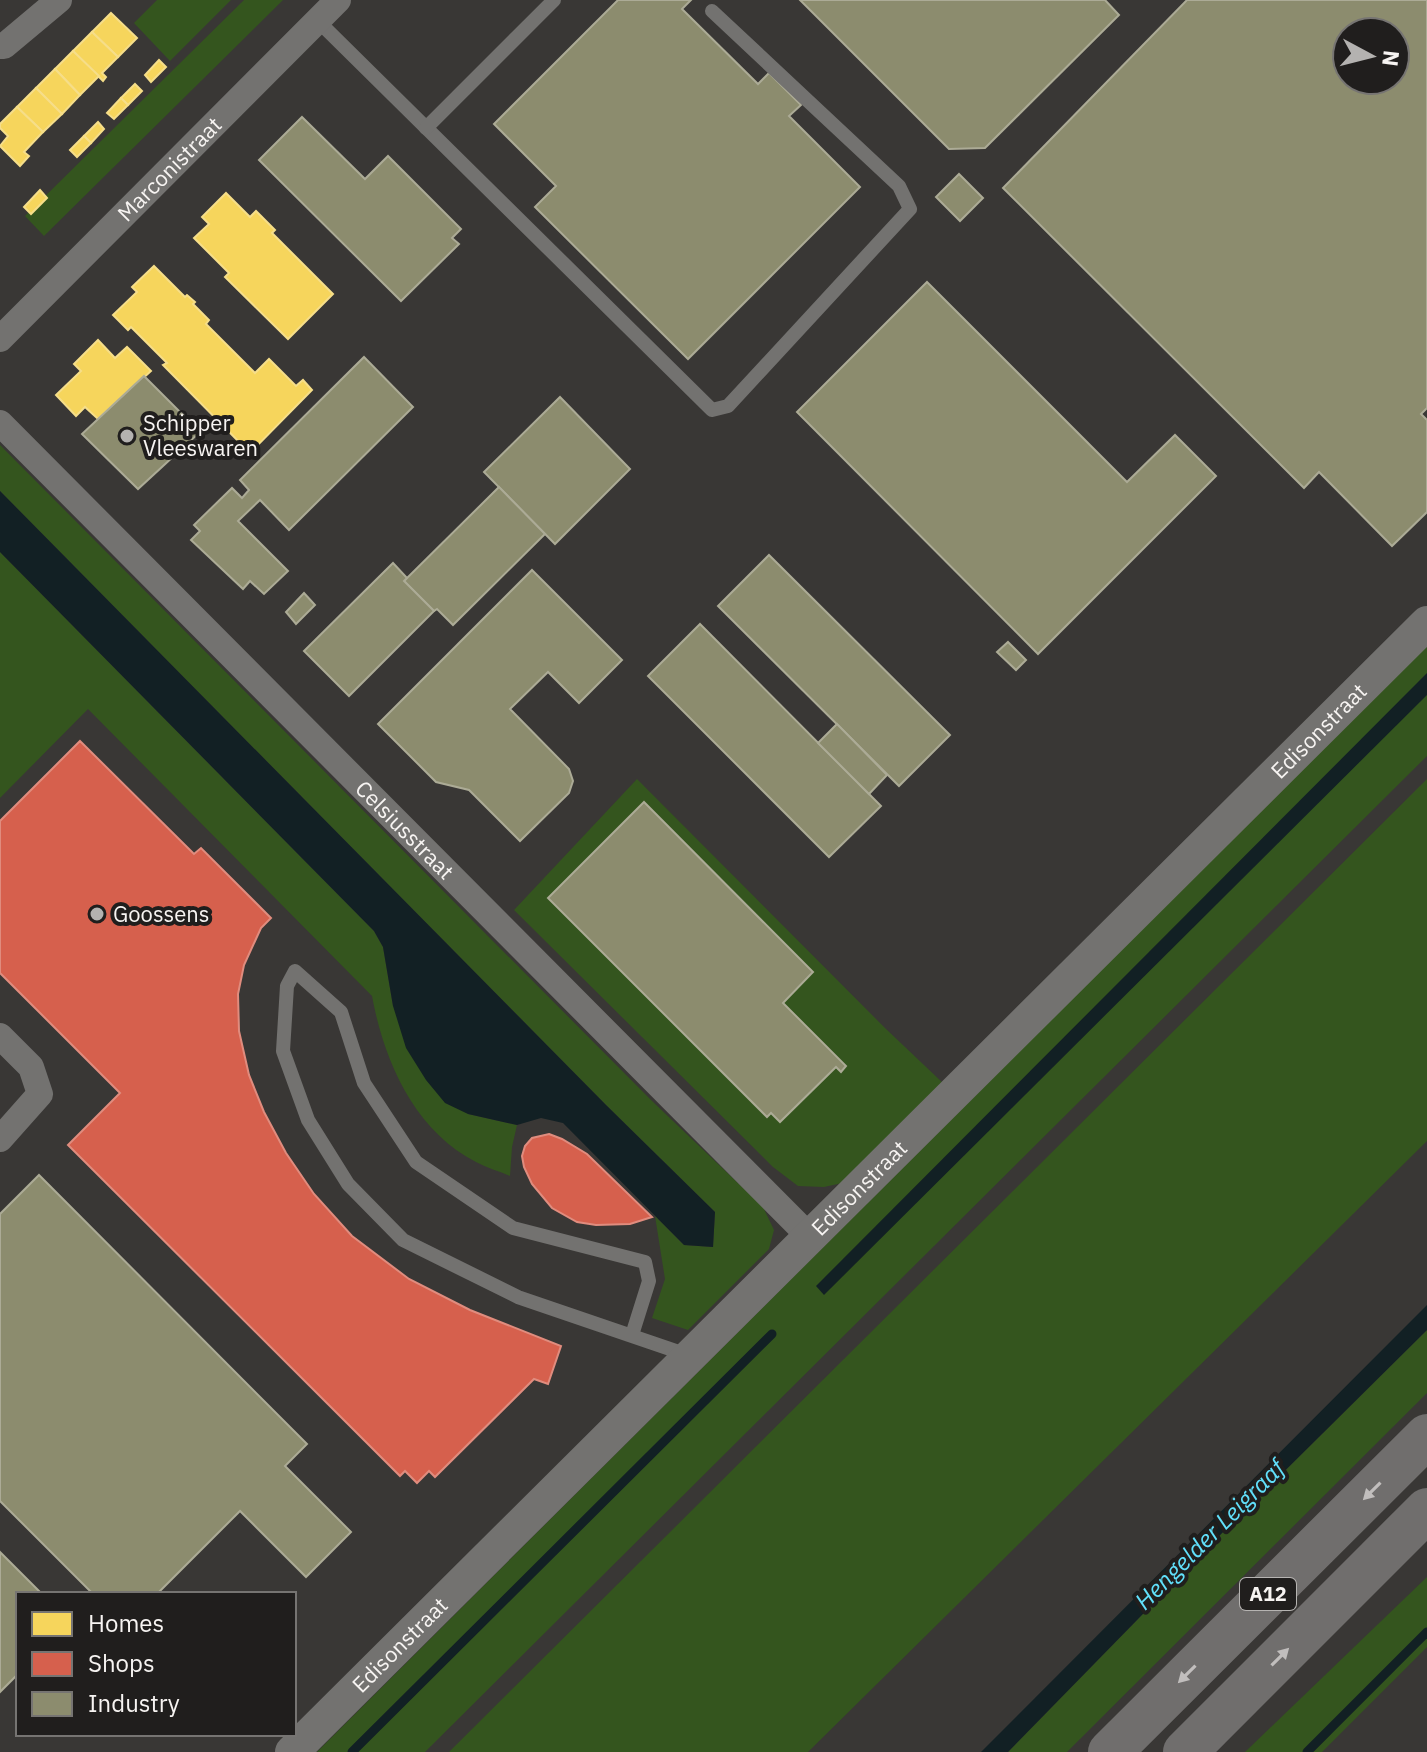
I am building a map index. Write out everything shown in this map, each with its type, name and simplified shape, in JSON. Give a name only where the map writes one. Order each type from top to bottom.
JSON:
[{"type":"highway","name":"A12","points":[[1110,1752],[1427,1436]]},
{"type":"highway","name":"A12","points":[[1185,1752],[1427,1510]]},
{"type":"street","points":[[0,46],[22,33],[59,0]]},
{"type":"street","name":"Marconistraat","points":[[0,339],[338,0]]},
{"type":"street","name":"Celsiusstraat","points":[[0,423],[811,1238]]},
{"type":"street","name":"Edisonstraat","points":[[292,1752],[1427,623]]},
{"type":"street","points":[[0,1036],[31,1067],[40,1094],[0,1139]]},
{"type":"lane","points":[[426,128],[554,0]]},
{"type":"lane","points":[[318,21],[712,410],[728,406],[910,209],[899,186],[712,11]]},
{"type":"lane","points":[[632,1335],[649,1281],[645,1262],[513,1228],[416,1162],[364,1083],[341,1012],[295,971],[287,986],[283,1051],[308,1120],[348,1184],[403,1240],[518,1297],[692,1356]]},
{"type":"green space","points":[[157,0],[231,0],[170,61],[134,23]]},
{"type":"green space","points":[[244,0],[283,0],[44,236],[25,216]]},
{"type":"green space","points":[[0,445],[651,1100],[763,1207],[774,1230],[769,1249],[688,1330],[652,1318],[665,1279],[655,1216],[684,1245],[713,1247],[715,1212],[0,491]]},
{"type":"green space","points":[[0,552],[374,931],[383,947],[393,1006],[468,1114],[517,1125],[510,1176],[476,1162],[435,1132],[419,1113],[394,1069],[372,996],[88,709],[0,798]]},
{"type":"green space","points":[[1427,645],[1427,756],[425,1752],[317,1752]]},
{"type":"green space","points":[[637,779],[944,1084],[847,1182],[824,1187],[798,1186],[773,1167],[514,910]]},
{"type":"green space","points":[[1427,779],[1427,1141],[808,1752],[449,1752]]},
{"type":"green space","points":[[1427,1330],[1427,1393],[1067,1752],[1008,1752],[1225,1530]]},
{"type":"green space","points":[[1427,1577],[1427,1647],[1322,1752],[1245,1752]]},
{"type":"water","points":[[0,491],[715,1212],[713,1247],[684,1245],[563,1123],[541,1118],[517,1125],[468,1114],[445,1103],[406,1048],[393,1006],[383,947],[374,931],[0,552]]},
{"type":"water","points":[[1427,673],[1427,695],[824,1295],[816,1286]]},
{"type":"water","name":"Hengelder Leigraaf","points":[[1427,1305],[1427,1330],[1225,1530],[1008,1752],[981,1752]]},
{"type":"building: Homes","points":[[111,13],[137,38],[118,57],[92,32]]},
{"type":"building: Homes","points":[[92,32],[118,57],[102,73],[106,77],[103,81],[73,51]]},
{"type":"building: Homes","points":[[73,51],[99,76],[80,95],[55,69]]},
{"type":"building: Homes","points":[[159,60],[166,67],[151,82],[145,75]]},
{"type":"building: Homes","points":[[55,69],[80,95],[62,114],[36,88]]},
{"type":"building: Homes","points":[[135,84],[142,91],[128,105],[121,98]]},
{"type":"building: Homes","points":[[36,88],[62,114],[43,132],[17,107]]},
{"type":"building: Homes","points":[[121,98],[128,105],[114,119],[107,113]]},
{"type":"building: Homes","points":[[17,107],[43,132],[24,152],[29,156],[20,166],[0,146],[8,136],[0,124]]},
{"type":"building: Homes","points":[[98,122],[104,129],[91,143],[84,136]]},
{"type":"building: Homes","points":[[84,136],[91,143],[77,157],[70,150]]},
{"type":"building: Homes","points":[[40,190],[47,198],[31,214],[24,207]]},
{"type":"building: Homes","points":[[226,193],[250,217],[256,211],[275,230],[272,233],[333,294],[288,339],[225,277],[229,273],[194,238],[209,224],[202,217]]},
{"type":"building: Homes","points":[[154,266],[185,297],[187,295],[195,302],[193,304],[209,320],[206,324],[255,373],[269,359],[296,386],[303,380],[312,390],[250,453],[163,365],[167,363],[131,327],[128,330],[113,315],[137,292],[132,287]]},
{"type":"building: Homes","points":[[98,340],[115,358],[127,347],[151,371],[98,419],[85,407],[76,416],[56,395],[81,371],[74,364]]},
{"type":"building: Shops","points":[[80,741],[194,854],[201,848],[271,918],[261,928],[244,965],[238,994],[239,1031],[249,1075],[264,1112],[286,1153],[314,1194],[352,1236],[409,1279],[470,1310],[561,1346],[548,1384],[534,1379],[435,1477],[429,1471],[417,1483],[405,1471],[400,1476],[68,1145],[120,1093],[0,973],[0,821]]},
{"type":"building: Shops","points":[[549,1134],[587,1154],[652,1217],[630,1224],[596,1225],[577,1222],[552,1208],[532,1184],[522,1156],[532,1138]]},
{"type":"building: Industry","points":[[618,0],[691,0],[682,9],[758,84],[769,73],[801,105],[789,116],[860,187],[688,359],[535,207],[556,186],[494,124]]},
{"type":"building: Industry","points":[[800,0],[1105,0],[1119,15],[985,148],[949,149]]},
{"type":"building: Industry","points":[[1187,0],[1427,0],[1427,408],[1421,414],[1427,420],[1427,512],[1392,546],[1319,472],[1304,488],[1003,188]]},
{"type":"building: Industry","points":[[302,117],[365,179],[388,156],[461,229],[452,238],[459,244],[401,301],[259,160]]},
{"type":"building: Industry","points":[[959,174],[983,198],[960,221],[936,197]]},
{"type":"building: Industry","points":[[927,282],[1127,482],[1175,435],[1216,476],[1038,654],[797,412]]},
{"type":"building: Industry","points":[[364,357],[413,407],[289,530],[260,500],[238,521],[288,571],[264,594],[250,581],[243,589],[191,540],[200,531],[194,525],[232,488],[242,498],[249,490],[240,480]]},
{"type":"building: Industry","points":[[144,376],[200,432],[138,489],[82,434]]},
{"type":"building: Industry","points":[[560,397],[630,469],[555,544],[484,472]]},
{"type":"building: Industry","points":[[499,487],[545,534],[453,625],[404,581]]},
{"type":"building: Industry","points":[[769,555],[950,735],[899,786],[718,606]]},
{"type":"building: Industry","points":[[393,563],[407,578],[404,581],[434,611],[349,696],[304,651]]},
{"type":"building: Industry","points":[[532,570],[622,660],[579,703],[548,672],[510,709],[569,769],[573,781],[569,793],[520,841],[469,790],[436,782],[378,724]]},
{"type":"building: Industry","points":[[304,593],[315,605],[296,624],[286,612]]},
{"type":"building: Industry","points":[[700,624],[881,806],[829,857],[648,676]]},
{"type":"building: Industry","points":[[1008,642],[1026,660],[1016,670],[997,652]]},
{"type":"building: Industry","points":[[837,724],[887,775],[869,794],[818,743]]},
{"type":"building: Industry","points":[[644,802],[813,972],[783,1003],[846,1066],[841,1072],[836,1067],[780,1122],[771,1113],[767,1117],[548,898]]},
{"type":"building: Industry","points":[[39,1175],[307,1444],[285,1466],[351,1532],[306,1577],[240,1511],[159,1592],[91,1592],[0,1501],[0,1214]]},
{"type":"building: Industry","points":[[0,1552],[40,1592],[16,1592],[16,1676],[0,1692]]},
{"type":"waterway","points":[[352,1752],[772,1334]]},
{"type":"waterway","points":[[1307,1752],[1427,1632]]},
{"type":"place","name":"Schipper Vleeswaren","points":[[127,436]]},
{"type":"place","name":"Goossens","points":[[97,914]]}]
